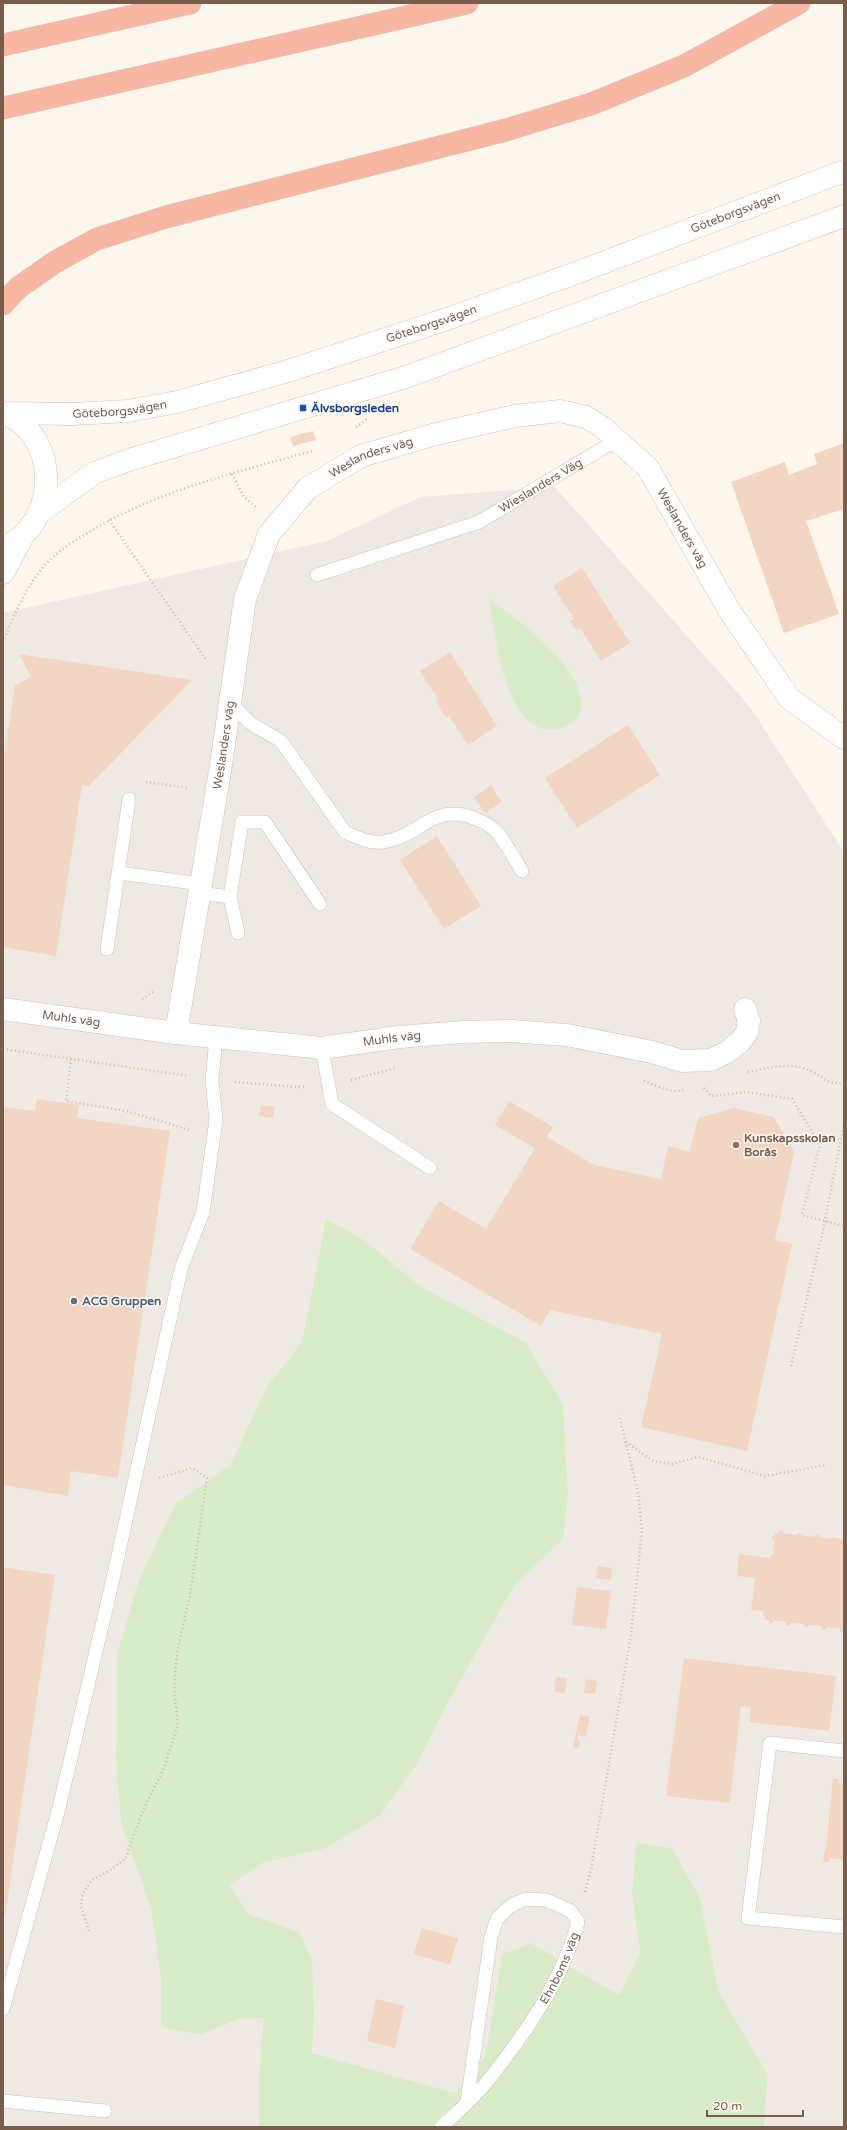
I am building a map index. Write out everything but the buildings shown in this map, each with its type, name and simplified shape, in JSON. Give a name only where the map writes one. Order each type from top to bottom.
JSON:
[{"type":"highway","points":[[3,45],[190,3]]},
{"type":"highway","points":[[3,108],[467,3]]},
{"type":"highway","points":[[3,304],[18,288],[55,262],[97,239],[166,218],[506,130],[591,104],[684,66],[799,3]]},
{"type":"street","name":"Göteborgsvägen","points":[[3,413],[73,414],[128,411],[177,402],[285,372],[447,319],[576,273],[844,171]]},
{"type":"street","name":"Göteborgsvägen","points":[[3,548],[23,536],[39,513],[94,473],[129,460],[406,377],[844,216]]},
{"type":"street","name":"Weslanders väg","points":[[176,1033],[216,792],[245,599],[269,534],[308,488],[361,456],[436,434],[515,416],[560,411],[586,417],[602,427],[648,468],[730,610],[789,698],[844,738]]},
{"type":"street","name":"Göteborgsvägen","points":[[3,413],[19,423],[29,433],[43,458],[47,486],[39,513]]},
{"type":"street","points":[[3,573],[23,536]]},
{"type":"street","name":"Muhls väg","points":[[3,1009],[216,1038],[322,1048],[399,1037],[463,1032],[510,1031],[567,1035],[652,1052],[682,1061],[711,1060],[736,1045],[747,1032],[749,1021],[745,1010]]},
{"type":"lane","name":"Wieslanders Väg","points":[[317,575],[479,522],[617,440]]},
{"type":"lane","points":[[230,702],[250,723],[280,741],[345,832],[361,840],[382,842],[403,836],[442,814],[458,812],[479,819],[496,832],[522,871]]},
{"type":"lane","points":[[107,949],[129,799]]},
{"type":"lane","points":[[238,933],[230,897],[242,822],[265,822],[320,904]]},
{"type":"lane","points":[[119,873],[200,889],[230,897]]},
{"type":"lane","points":[[3,2009],[59,1808],[134,1487],[181,1269],[203,1212],[216,1120],[212,1080],[216,1038]]},
{"type":"lane","points":[[322,1048],[332,1104],[430,1168]]},
{"type":"lane","points":[[844,1751],[770,1743],[748,1918],[844,1927]]},
{"type":"lane","name":"Ehnboms väg","points":[[441,2127],[467,2102],[484,2085],[538,2012],[571,1946],[578,1922],[571,1911],[546,1900],[525,1899],[509,1907],[497,1919],[491,1937],[467,2102]]},
{"type":"lane","points":[[3,2101],[105,2112]]},
{"type":"path","points":[[232,474],[244,497],[259,510]]},
{"type":"path","points":[[3,642],[5,633],[23,597],[46,563],[71,542],[109,520],[207,662]]},
{"type":"path","points":[[143,781],[216,792]]},
{"type":"path","points":[[138,1001],[157,987]]},
{"type":"path","points":[[3,1049],[212,1080],[298,1087],[352,1080],[398,1067]]},
{"type":"path","points":[[71,1059],[66,1101],[126,1111],[163,1121],[213,1138]]},
{"type":"path","points":[[747,1073],[776,1066],[794,1066],[812,1071],[830,1084],[844,1083]]},
{"type":"path","points":[[638,1078],[663,1088],[679,1092],[686,1089]]},
{"type":"path","points":[[709,1086],[700,1084],[711,1096],[747,1092],[792,1099],[820,1145],[802,1215],[844,1226]]},
{"type":"path","points":[[791,1366],[844,1124]]},
{"type":"path","points":[[578,1922],[591,1869],[633,1620],[642,1530],[638,1492],[620,1415]]},
{"type":"path","points":[[626,1442],[653,1461],[672,1464],[698,1457],[765,1476],[827,1465]]},
{"type":"path","points":[[89,1932],[81,1906],[83,1893],[92,1880],[109,1871],[125,1859],[143,1810],[164,1768],[178,1725],[174,1689],[177,1653],[190,1595],[207,1478],[192,1468],[134,1487]]},
{"type":"shaded area","points":[[555,487],[750,707],[844,852],[844,2127],[764,2127],[768,2075],[719,1992],[700,1898],[672,1848],[637,1842],[632,1893],[640,1953],[619,1995],[531,1943],[502,1954],[485,2057],[455,2093],[312,2053],[314,2017],[299,1932],[249,1914],[230,1886],[262,1863],[324,1849],[417,1764],[450,1699],[513,1588],[563,1539],[525,1342],[420,1286],[366,1241],[326,1220],[302,1342],[267,1386],[230,1465],[176,1503],[117,1655],[116,1761],[121,1823],[151,1909],[161,1980],[161,2027],[200,2035],[239,2019],[265,2018],[259,2076],[259,2127],[3,2127],[3,613],[327,541],[420,497]]},
{"type":"green space","points":[[489,599],[529,630],[570,672],[578,687],[581,700],[581,709],[573,722],[558,729],[542,728],[531,723],[519,710],[505,679]]},
{"type":"green space","points":[[326,1219],[366,1241],[420,1286],[525,1342],[563,1404],[568,1495],[563,1539],[513,1588],[450,1699],[417,1764],[379,1816],[324,1849],[262,1863],[230,1886],[249,1914],[299,1932],[312,1960],[314,2017],[312,2053],[455,2093],[485,2057],[502,1954],[531,1943],[619,1995],[640,1953],[632,1893],[636,1842],[672,1848],[700,1898],[719,1992],[768,2075],[764,2127],[259,2127],[259,2076],[264,2018],[239,2019],[200,2035],[161,2027],[161,1980],[151,1909],[121,1823],[116,1761],[117,1655],[139,1580],[176,1503],[230,1465],[267,1386],[302,1342]]},
{"type":"place","name":"Älvsborgsleden","points":[[303,408]]},
{"type":"place","name":"Kunskapsskolan Borås","points":[[736,1145]]},
{"type":"place","name":"ACG Gruppen","points":[[74,1301]]}]
